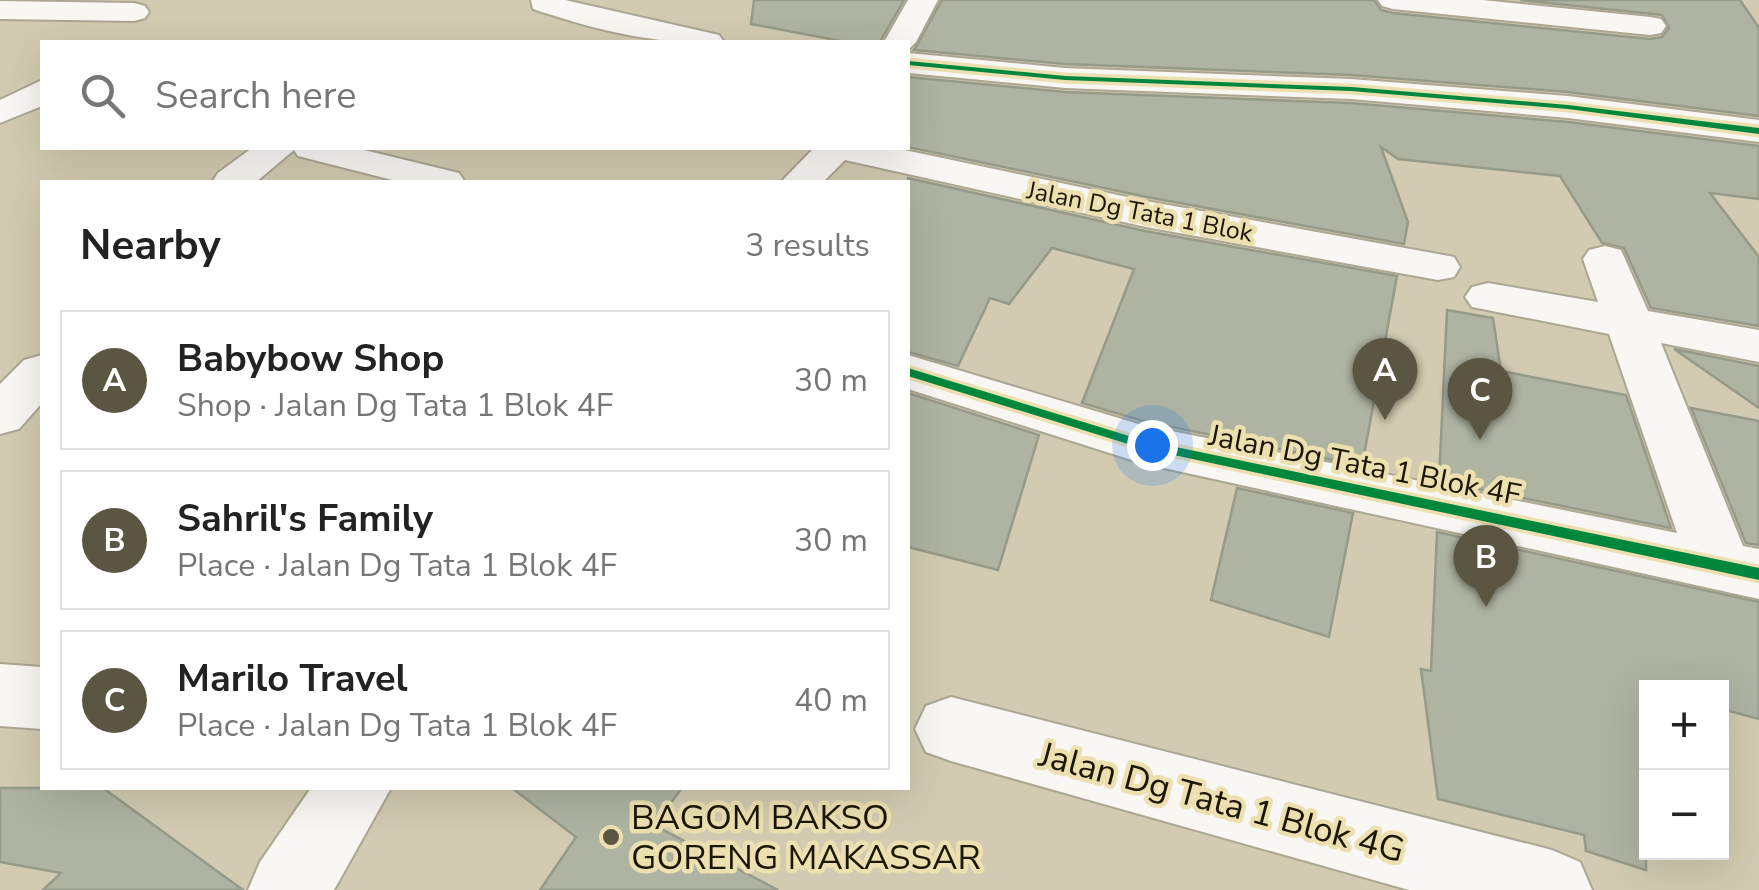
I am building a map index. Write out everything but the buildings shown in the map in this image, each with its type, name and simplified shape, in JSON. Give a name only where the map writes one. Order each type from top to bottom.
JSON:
[{"type":"street","points":[[549,0],[544,3],[594,19],[698,40]]},
{"type":"street","points":[[901,40],[923,0]]},
{"type":"street","points":[[1393,0],[1650,26]]},
{"type":"street","points":[[0,10],[143,6],[143,26],[118,40]]},
{"type":"street","points":[[910,64],[1065,78],[1256,83],[1371,91],[1568,107],[1759,131]]},
{"type":"street","points":[[0,112],[23,104],[40,91]]},
{"type":"street","points":[[235,180],[273,150]]},
{"type":"street","points":[[333,150],[438,180]]},
{"type":"street","points":[[803,180],[833,150]]},
{"type":"street","name":"Jalan Dg Tata 1 Blok","points":[[853,150],[1146,214],[1438,267]]},
{"type":"street","points":[[1606,259],[1739,569]]},
{"type":"street","points":[[1488,297],[1759,346]]},
{"type":"street","name":"Jalan Dg Tata 1 Blok 4F","points":[[910,373],[1141,444],[1739,569]]},
{"type":"street","points":[[0,695],[40,698]]},
{"type":"street","name":"Jalan Dg Tata 1 Blok 4G","points":[[951,730],[1552,890]]},
{"type":"street","points":[[288,890],[353,790]]},
{"type":"cycle path","points":[[910,63],[1065,78],[1351,89],[1568,107],[1759,131]]},
{"type":"cycle path","points":[[910,373],[1141,444],[1759,574]]},
{"type":"place","name":"Babybow Shop","points":[[1385,420]]},
{"type":"place","name":"Marilo Travel","points":[[1480,440]]},
{"type":"place","name":"Sahril's Family","points":[[1486,607]]},
{"type":"place","name":"BAGOM BAKSO GORENG MAKASSAR","points":[[611,837]]}]
